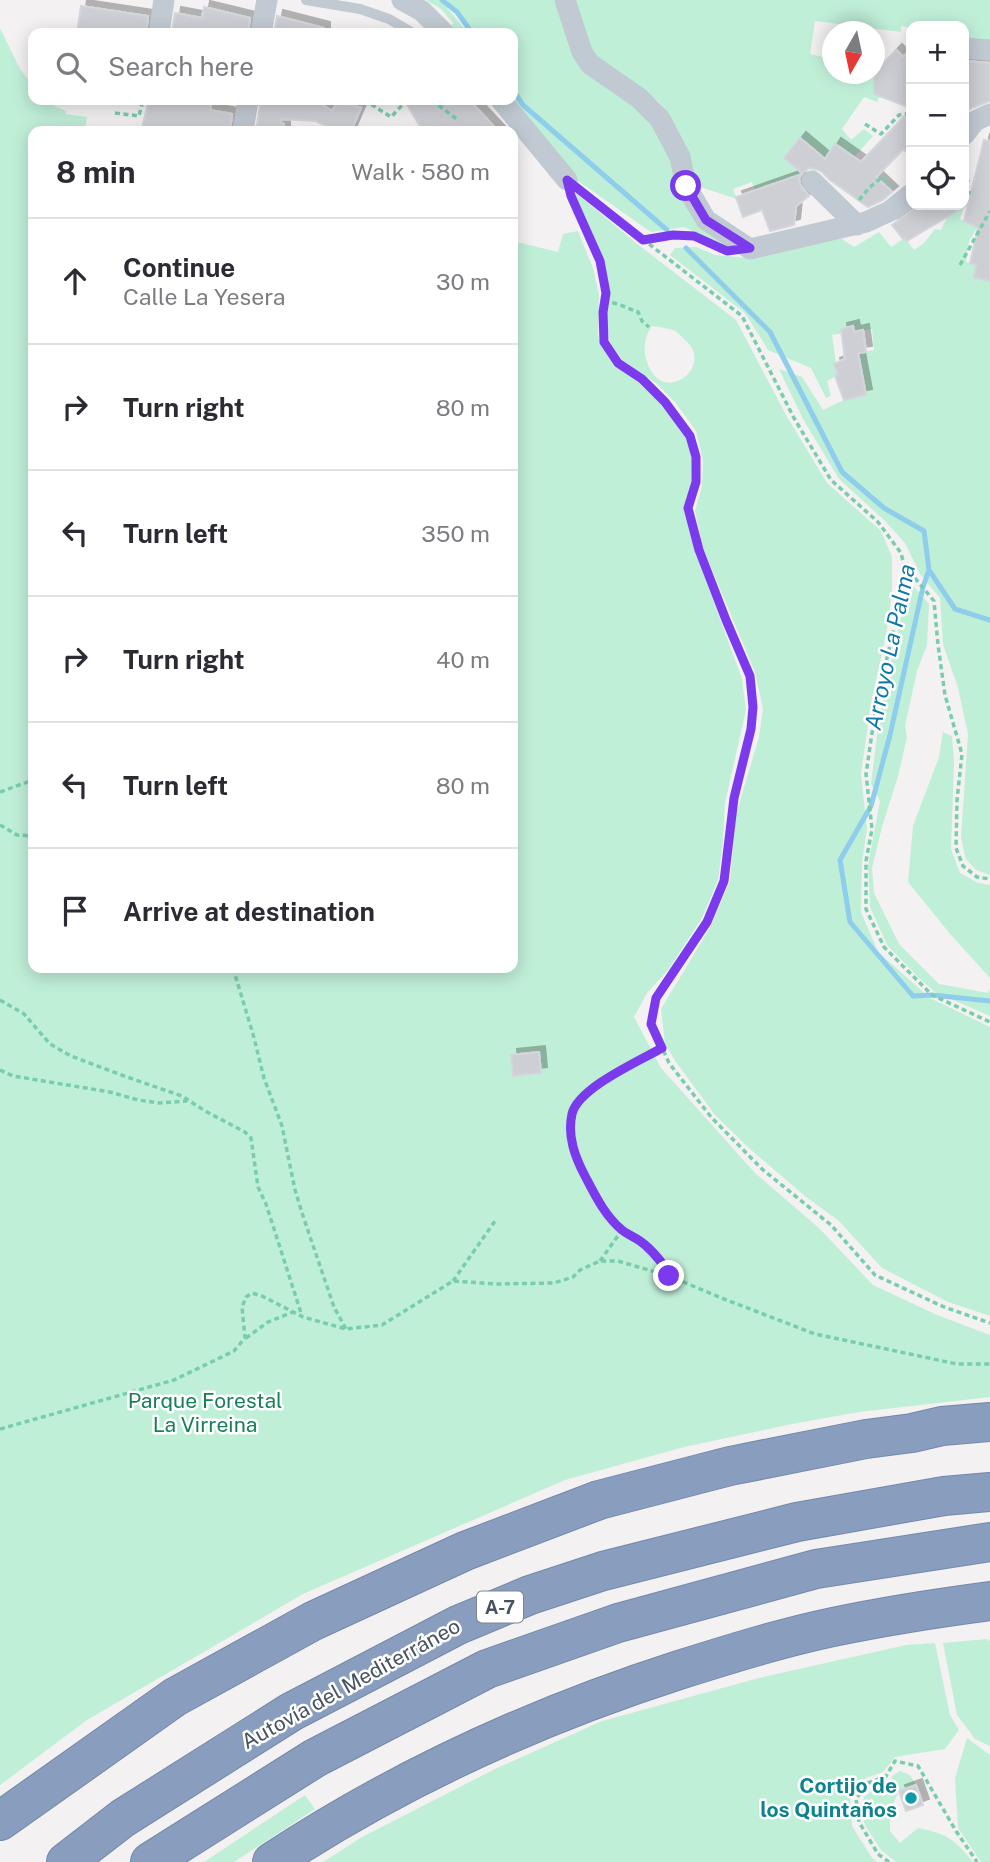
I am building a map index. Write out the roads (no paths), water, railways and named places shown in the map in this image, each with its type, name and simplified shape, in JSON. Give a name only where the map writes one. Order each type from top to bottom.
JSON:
[{"type":"highway","points":[[0,1821],[175,1697],[313,1621],[465,1551],[612,1497],[730,1465],[942,1426],[990,1422]]},
{"type":"highway","points":[[912,1433],[942,1434],[990,1430]]},
{"type":"highway","name":"Autovía del Mediterráneo","points":[[66,1862],[123,1818],[291,1712],[458,1625],[530,1595],[603,1571],[797,1522],[944,1496],[990,1492]]},
{"type":"highway","points":[[150,1862],[315,1758],[487,1670],[618,1623],[816,1569],[990,1542]]},
{"type":"highway","points":[[272,1862],[368,1804],[469,1751],[547,1717],[642,1682],[733,1653],[832,1627],[990,1601]]},
{"type":"street","points":[[160,28],[163,0]]},
{"type":"street","points":[[262,28],[267,0]]},
{"type":"street","points":[[402,0],[422,11],[439,28]]},
{"type":"street","points":[[565,0],[582,52],[590,64],[639,98],[660,119],[680,157],[686,186],[706,220],[750,248],[890,211],[906,198]]},
{"type":"street","points":[[969,48],[990,50]]},
{"type":"street","points":[[244,126],[247,105]]},
{"type":"street","points":[[504,105],[567,180]]},
{"type":"street","points":[[969,129],[975,121],[990,114]]},
{"type":"street","points":[[812,181],[852,220]]},
{"type":"lane","points":[[306,0],[370,13],[404,28]]},
{"type":"waterway","name":"Arroyo La Palma","points":[[442,0],[457,12],[468,28]]},
{"type":"waterway","name":"Arroyo La Palma","points":[[518,98],[523,105],[667,230]]},
{"type":"waterway","name":"Arroyo La Palma","points":[[686,248],[770,332],[842,472],[884,508],[924,531],[929,570],[890,735],[871,806],[840,860],[850,922],[913,996],[932,995],[990,1001]]},
{"type":"waterway","points":[[929,570],[955,609],[990,620]]},
{"type":"place","name":"Cortijo de los Quintaños","points":[[911,1798]]},
{"type":"park label","name":"Parque Forestal La Virreina","points":[[205,1413]]}]
